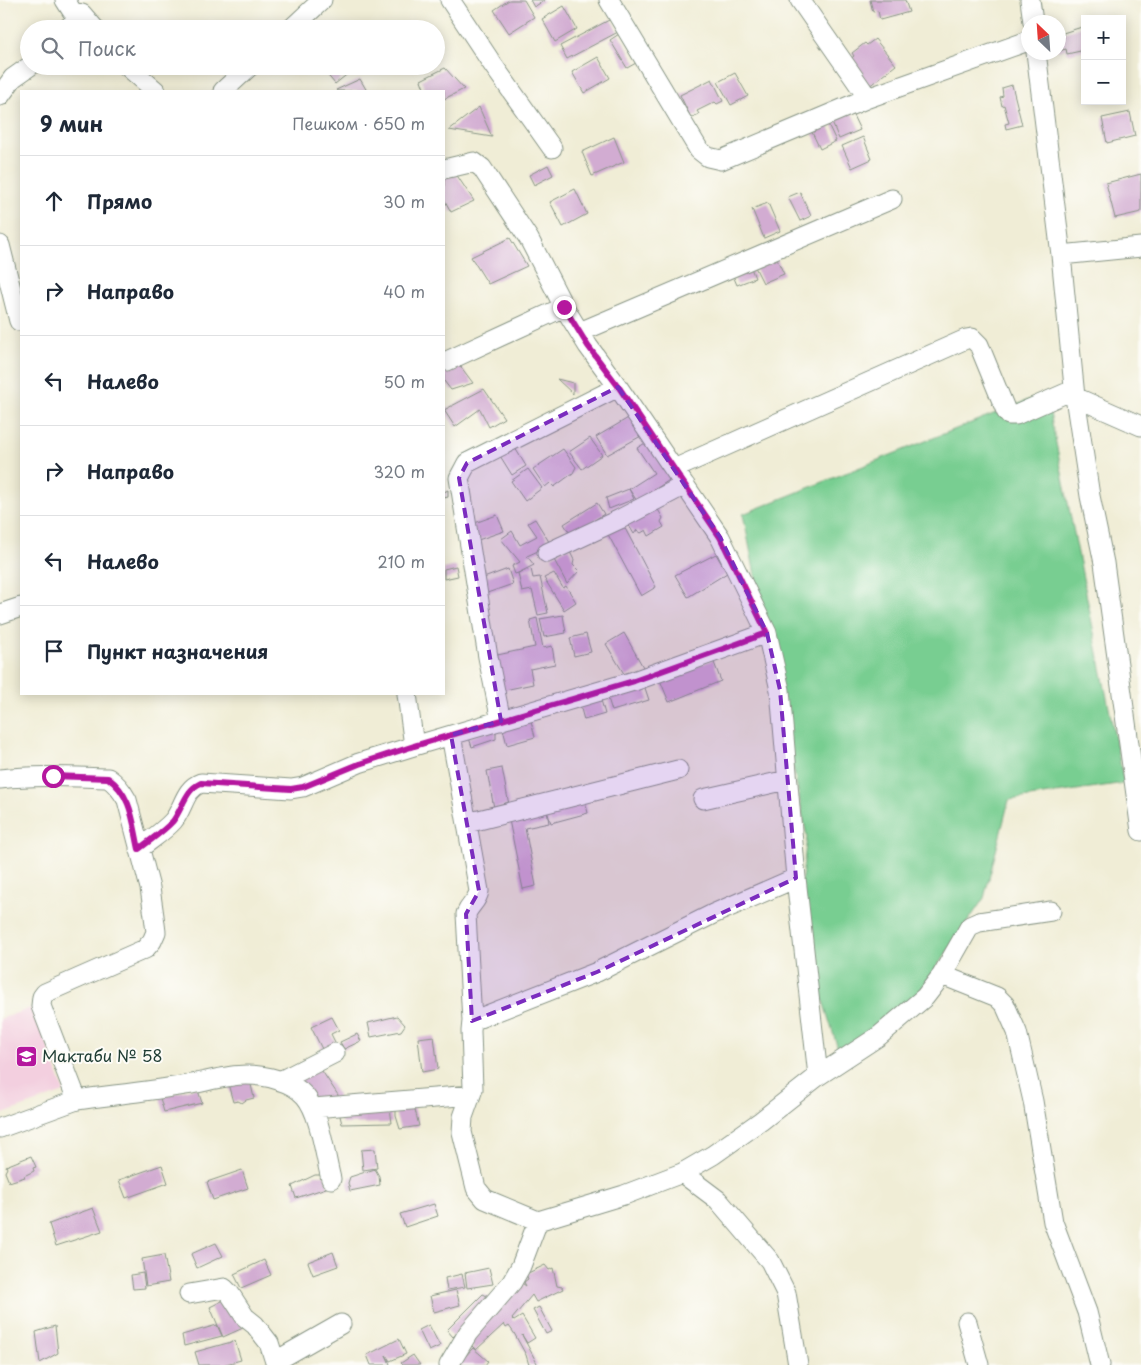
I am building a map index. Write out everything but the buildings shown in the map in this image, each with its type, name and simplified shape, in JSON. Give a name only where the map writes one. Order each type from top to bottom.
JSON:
[{"type":"street","points":[[301,20],[322,0]]},
{"type":"street","points":[[450,0],[552,148]]},
{"type":"street","points":[[609,0],[699,150],[708,157],[720,160],[868,98],[1021,43]]},
{"type":"street","points":[[800,0],[868,98]]},
{"type":"street","points":[[1033,1],[1033,15]]},
{"type":"street","points":[[70,20],[75,6],[87,20]]},
{"type":"street","points":[[1037,60],[1076,397],[1090,496],[1104,563],[1141,830]]},
{"type":"street","points":[[0,96],[13,78],[20,73]]},
{"type":"street","points":[[137,75],[155,90]]},
{"type":"street","points":[[224,90],[240,75]]},
{"type":"street","points":[[445,169],[474,162],[482,168],[529,239],[564,307],[588,346],[618,386],[720,537],[767,633],[780,690],[796,878],[818,1076]]},
{"type":"street","points":[[580,332],[892,199]]},
{"type":"street","points":[[0,246],[19,320]]},
{"type":"street","points":[[1061,255],[1141,247]]},
{"type":"street","points":[[448,361],[564,307]]},
{"type":"street","points":[[674,469],[966,338],[972,338],[980,345],[1009,415],[1016,415],[1066,393],[1141,426]]},
{"type":"street","points":[[501,721],[488,657],[459,478],[467,463],[618,386]]},
{"type":"street","points":[[547,553],[620,519],[685,485]]},
{"type":"street","points":[[0,614],[20,607]]},
{"type":"street","points":[[139,849],[174,820],[189,792],[194,786],[201,783],[291,789],[303,787],[359,764],[634,681],[767,633]]},
{"type":"street","points":[[407,695],[414,746]]},
{"type":"street","points":[[451,735],[479,891],[477,899],[469,906],[466,914],[472,1021],[473,1089],[463,1117],[462,1132],[476,1188],[485,1199],[538,1221],[624,1195],[682,1173],[713,1156],[818,1076],[880,1036],[925,997],[942,975],[970,926],[979,922],[1051,912]]},
{"type":"street","points":[[467,823],[678,770]]},
{"type":"street","points":[[0,779],[45,776],[108,778],[123,791],[128,800],[150,888],[156,932],[152,941],[145,949],[51,989],[45,993],[41,1001],[41,1006],[76,1100]]},
{"type":"street","points":[[703,799],[787,780]]},
{"type":"street","points":[[472,1021],[597,972],[713,914],[796,878]]},
{"type":"street","points":[[942,975],[997,997],[1005,1005],[1017,1032],[1034,1101],[1053,1222],[1087,1312],[1100,1365]]},
{"type":"street","points":[[280,1081],[335,1053]]},
{"type":"street","points":[[0,1128],[76,1100],[245,1075],[265,1077],[295,1087],[314,1108],[331,1179]]},
{"type":"street","points":[[314,1108],[471,1095]]},
{"type":"street","points":[[682,1173],[718,1200],[770,1261],[786,1293],[798,1365]]},
{"type":"street","points":[[451,1364],[468,1333],[512,1282],[521,1266],[538,1221]]},
{"type":"street","points":[[188,1294],[224,1288],[245,1318],[255,1325],[269,1343],[276,1363],[340,1324]]},
{"type":"street","points":[[967,1322],[979,1365]]},
{"type":"highlighted area","points":[[618,387],[720,537],[767,633],[780,690],[796,878],[597,972],[472,1021],[466,914],[479,891],[451,735],[501,721],[459,478],[462,471],[467,463]]},
{"type":"shaded area","name":"Мактаби № 58","points":[[34,1007],[64,1092],[0,1115],[0,1019]]},
{"type":"green space","points":[[1046,393],[1124,783],[1009,800],[984,898],[910,1006],[840,1055],[808,953],[801,886],[807,837],[743,514]]},
{"type":"place","name":"Мактаби № 58","points":[[26,1056]]},
{"type":"route","points":[[53,776],[108,778],[116,783],[128,800],[139,849],[174,820],[189,792],[194,786],[201,783],[291,789],[303,787],[359,764],[634,681],[767,633],[720,537],[618,386],[588,346],[564,307]]}]
